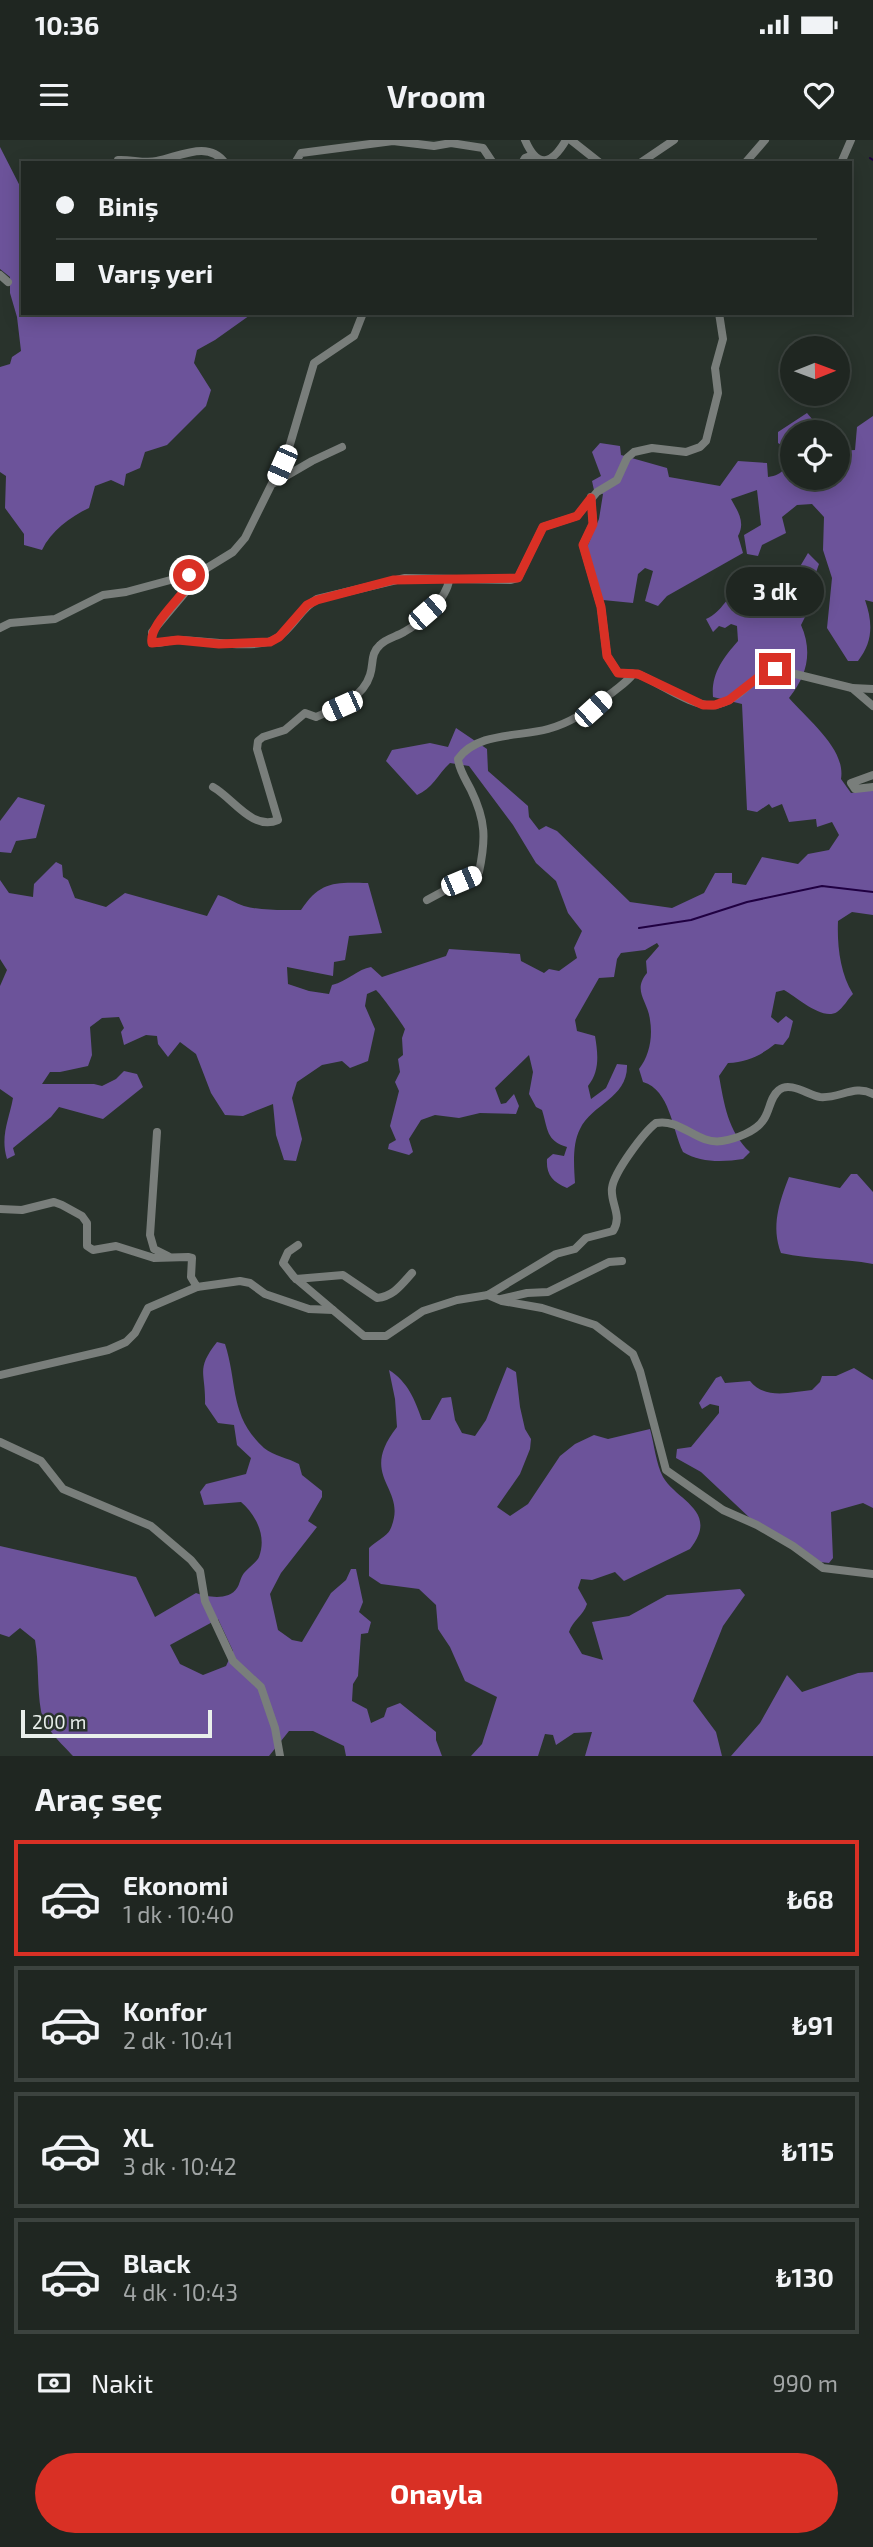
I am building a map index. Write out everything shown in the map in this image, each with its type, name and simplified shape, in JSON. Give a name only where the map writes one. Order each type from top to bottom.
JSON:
[{"type":"street","points":[[525,140],[533,155],[544,161],[550,160],[568,140],[597,161]]},
{"type":"street","points":[[642,161],[674,140]]},
{"type":"street","points":[[747,161],[765,140]]},
{"type":"street","points":[[842,161],[851,140]]},
{"type":"street","points":[[296,161],[302,153],[393,141],[434,146],[445,143],[477,145],[483,148],[492,161]]},
{"type":"street","points":[[118,160],[159,161],[192,147],[205,146],[213,147],[224,161]]},
{"type":"street","points":[[523,161],[533,155]]},
{"type":"street","points":[[0,275],[8,282]]},
{"type":"street","points":[[362,315],[354,336],[314,363],[288,451],[245,538],[233,552],[194,576],[189,587],[152,632],[152,643],[178,640],[219,644],[270,642],[279,637],[307,605],[393,580],[518,578],[543,527],[577,516],[591,498],[617,480],[627,458],[634,452],[652,448],[686,452],[700,447],[706,441],[718,393],[716,359],[723,339],[719,315]]},
{"type":"street","points":[[269,487],[312,461],[342,447]]},
{"type":"street","points":[[591,498],[593,524],[583,545],[601,607],[607,656],[618,673],[633,674],[703,705],[715,705],[729,700],[765,672],[775,669],[852,688],[873,689]]},
{"type":"street","points":[[0,628],[10,623],[55,619],[103,595],[194,576]]},
{"type":"street","points":[[214,788],[228,795],[242,812],[263,822],[278,820],[257,749],[258,741],[285,730],[305,713],[316,718],[342,706],[362,691],[370,675],[372,657],[379,645],[405,632],[443,599],[449,580]]},
{"type":"street","points":[[428,900],[479,872],[486,840],[484,824],[459,766],[458,759],[465,749],[492,739],[549,729],[564,723],[593,709],[633,674]]},
{"type":"street","points":[[852,688],[873,706]]},
{"type":"street","points":[[873,775],[851,783],[855,789],[873,786]]},
{"type":"street","points":[[298,1245],[288,1252],[284,1263],[296,1279],[364,1336],[379,1338],[423,1311],[457,1300],[488,1296],[556,1254],[575,1249],[586,1238],[613,1231],[618,1222],[612,1192],[613,1183],[646,1131],[656,1123],[666,1121],[694,1135],[719,1142],[758,1127],[773,1097],[782,1088],[788,1087],[818,1097],[858,1089],[873,1094]]},
{"type":"street","points":[[157,1132],[150,1235],[154,1249],[172,1258]]},
{"type":"street","points":[[0,1209],[22,1210],[54,1202],[82,1216],[87,1223],[87,1246],[93,1250],[116,1247],[143,1256],[192,1258],[191,1278],[197,1287]]},
{"type":"street","points":[[499,1300],[527,1293],[548,1292],[609,1262],[622,1262]]},
{"type":"street","points":[[296,1279],[343,1275],[377,1298],[396,1292],[412,1273]]},
{"type":"street","points":[[0,1375],[108,1350],[126,1342],[135,1333],[148,1308],[197,1287],[240,1281],[250,1283],[265,1294],[309,1309],[333,1310]]},
{"type":"street","points":[[488,1296],[542,1308],[595,1325],[633,1354],[666,1470],[723,1510],[757,1525],[823,1567],[873,1574]]},
{"type":"street","points":[[0,1442],[41,1461],[63,1489],[151,1526],[191,1560],[200,1571],[205,1601],[233,1661],[261,1687],[275,1728],[280,1756]]},
{"type":"shaded area","points":[[0,147],[21,188],[21,315],[250,315],[197,350],[194,363],[211,390],[206,406],[167,445],[145,452],[140,468],[126,474],[124,486],[111,480],[95,486],[89,508],[62,525],[42,550],[24,545],[24,534],[5,508],[6,476],[0,472],[0,367],[10,364],[12,357],[21,351],[17,317],[10,293],[10,277],[0,269]]},
{"type":"shaded area","points":[[807,413],[813,420],[796,420]]},
{"type":"shaded area","points":[[873,416],[873,602],[865,600],[870,632],[867,647],[858,661],[848,661],[827,628],[832,578],[823,550],[824,517],[812,504],[797,505],[782,517],[786,533],[762,545],[758,556],[747,554],[744,535],[761,525],[757,490],[731,499],[741,521],[738,536],[743,553],[667,596],[658,606],[645,601],[653,571],[645,568],[638,574],[633,603],[603,600],[587,547],[599,519],[603,494],[594,490],[592,481],[601,476],[592,452],[600,443],[620,446],[621,455],[667,468],[669,477],[720,486],[738,461],[767,463],[768,477],[780,472],[780,490],[850,490],[850,450],[855,450],[857,427]]},
{"type":"shaded area","points":[[808,553],[819,564],[813,581],[802,592],[808,611],[801,625],[807,645],[806,663],[800,681],[789,698],[832,746],[841,768],[841,779],[851,793],[870,790],[873,787],[873,915],[852,912],[838,921],[840,959],[853,994],[841,1008],[831,1014],[824,1013],[784,990],[776,992],[771,1017],[778,1023],[786,1016],[793,1021],[789,1037],[783,1045],[775,1044],[753,1058],[728,1063],[719,1076],[732,1126],[750,1152],[743,1159],[704,1160],[683,1152],[665,1102],[652,1086],[643,1082],[639,1069],[648,1053],[651,1027],[641,985],[647,973],[646,961],[659,946],[657,943],[645,950],[621,953],[617,959],[614,977],[599,978],[575,1020],[577,1031],[595,1036],[596,1068],[588,1086],[591,1099],[606,1088],[617,1064],[627,1065],[622,1085],[586,1120],[577,1135],[575,1183],[567,1188],[557,1183],[549,1173],[547,1159],[553,1154],[564,1156],[567,1147],[551,1138],[542,1110],[536,1107],[529,1094],[533,1072],[529,1055],[495,1088],[501,1104],[506,1103],[514,1094],[519,1106],[516,1114],[480,1113],[459,1118],[435,1115],[421,1120],[409,1139],[413,1152],[409,1155],[388,1149],[389,1144],[396,1140],[390,1126],[399,1091],[395,1082],[400,1072],[398,1059],[403,1055],[402,1038],[405,1029],[376,990],[367,994],[365,1006],[375,1029],[368,1061],[350,1068],[342,1061],[322,1065],[297,1082],[292,1098],[302,1139],[296,1161],[284,1160],[276,1135],[273,1104],[243,1116],[225,1115],[211,1093],[196,1054],[180,1042],[168,1057],[158,1044],[157,1036],[146,1035],[124,1045],[121,1032],[124,1028],[119,1017],[102,1018],[90,1027],[92,1055],[88,1066],[50,1072],[42,1084],[102,1086],[116,1079],[124,1071],[137,1074],[143,1087],[103,1119],[59,1107],[51,1117],[13,1148],[15,1155],[7,1159],[5,1135],[13,1098],[0,1089],[0,986],[7,970],[0,959],[0,880],[9,893],[33,897],[34,884],[56,862],[62,865],[63,877],[68,880],[75,898],[106,907],[125,893],[207,916],[218,895],[251,908],[301,910],[315,893],[329,885],[368,883],[382,933],[349,936],[345,960],[334,962],[333,976],[287,967],[288,984],[309,991],[329,994],[332,985],[366,968],[371,967],[382,977],[446,956],[449,949],[520,954],[521,961],[544,973],[549,969],[559,971],[577,958],[574,948],[582,931],[568,913],[556,881],[536,863],[513,825],[469,766],[450,763],[431,785],[417,795],[386,761],[392,750],[430,743],[448,747],[456,728],[487,749],[488,771],[528,806],[529,817],[539,830],[546,826],[557,831],[630,902],[672,908],[704,893],[715,873],[732,873],[732,883],[746,885],[762,857],[798,864],[808,854],[829,850],[839,835],[832,822],[817,827],[816,819],[789,822],[782,804],[772,808],[769,804],[757,812],[747,810],[742,704],[713,697],[714,681],[719,667],[738,641],[737,626],[719,626],[713,632],[706,619],[717,612],[731,596],[739,591],[743,593],[749,586],[746,569],[749,565],[773,570],[788,577],[790,582],[796,582],[795,575]]},
{"type":"shaded area","points":[[18,797],[45,805],[36,838],[16,841],[11,853],[0,852],[0,821]]},
{"type":"shaded area","points":[[851,1174],[857,1174],[873,1192],[873,1264],[781,1253],[776,1224],[779,1205],[789,1177],[840,1188]]},
{"type":"shaded area","points":[[217,1342],[225,1344],[236,1399],[245,1424],[253,1436],[268,1451],[299,1464],[302,1475],[322,1491],[322,1497],[308,1521],[317,1527],[281,1573],[270,1594],[278,1630],[292,1640],[302,1642],[331,1593],[346,1580],[351,1569],[356,1569],[363,1602],[359,1612],[371,1622],[368,1633],[361,1634],[358,1676],[353,1684],[352,1701],[367,1709],[371,1723],[384,1717],[387,1708],[400,1703],[436,1732],[442,1756],[346,1756],[344,1746],[313,1731],[289,1731],[269,1756],[73,1756],[46,1724],[41,1711],[35,1640],[20,1628],[9,1637],[0,1634],[0,1546],[136,1577],[155,1617],[196,1593],[212,1597],[229,1595],[259,1557],[262,1541],[259,1526],[246,1507],[241,1502],[204,1505],[200,1492],[206,1484],[246,1474],[251,1458],[237,1445],[234,1425],[218,1423],[205,1404],[203,1372],[210,1351]],"holes":[[[218,1619],[233,1651],[226,1666],[203,1675],[180,1664],[170,1645]]]},
{"type":"shaded area","points":[[507,1367],[516,1372],[520,1407],[525,1429],[531,1439],[520,1474],[497,1507],[510,1516],[528,1504],[560,1456],[575,1444],[594,1435],[608,1439],[650,1429],[663,1477],[698,1516],[698,1536],[690,1549],[624,1581],[615,1572],[592,1580],[581,1579],[578,1588],[587,1604],[569,1632],[582,1654],[603,1660],[592,1622],[629,1616],[667,1595],[740,1589],[745,1595],[723,1626],[693,1701],[716,1732],[722,1756],[585,1756],[592,1732],[574,1733],[556,1745],[553,1735],[545,1734],[538,1756],[471,1756],[482,1744],[497,1697],[465,1681],[450,1647],[438,1629],[436,1605],[419,1589],[381,1584],[369,1576],[369,1548],[390,1530],[394,1515],[394,1503],[382,1471],[381,1459],[397,1427],[389,1370],[406,1386],[422,1420],[430,1420],[442,1398],[451,1397],[455,1420],[462,1433],[475,1436],[486,1420]]},
{"type":"shaded area","points":[[854,1368],[873,1380],[873,1508],[863,1503],[831,1512],[833,1558],[829,1563],[820,1562],[751,1519],[701,1472],[676,1458],[677,1449],[691,1447],[719,1413],[719,1406],[710,1404],[702,1409],[699,1403],[716,1378],[721,1376],[725,1383],[750,1381],[763,1391],[787,1393],[812,1390],[822,1376],[836,1376]]},
{"type":"shaded area","points":[[873,1672],[873,1756],[731,1756],[760,1723],[787,1675],[802,1692],[858,1673]]},
{"type":"waterway","points":[[639,928],[691,920],[747,902],[822,886],[873,892]]},
{"type":"route","points":[[189,575],[194,576],[189,587],[152,632],[152,643],[168,640],[219,644],[270,642],[279,637],[307,605],[370,585],[405,578],[518,578],[543,527],[577,516],[591,498],[593,524],[583,545],[601,607],[607,656],[618,673],[638,674],[703,705],[715,705],[729,700],[744,691],[765,672],[775,669]]}]
